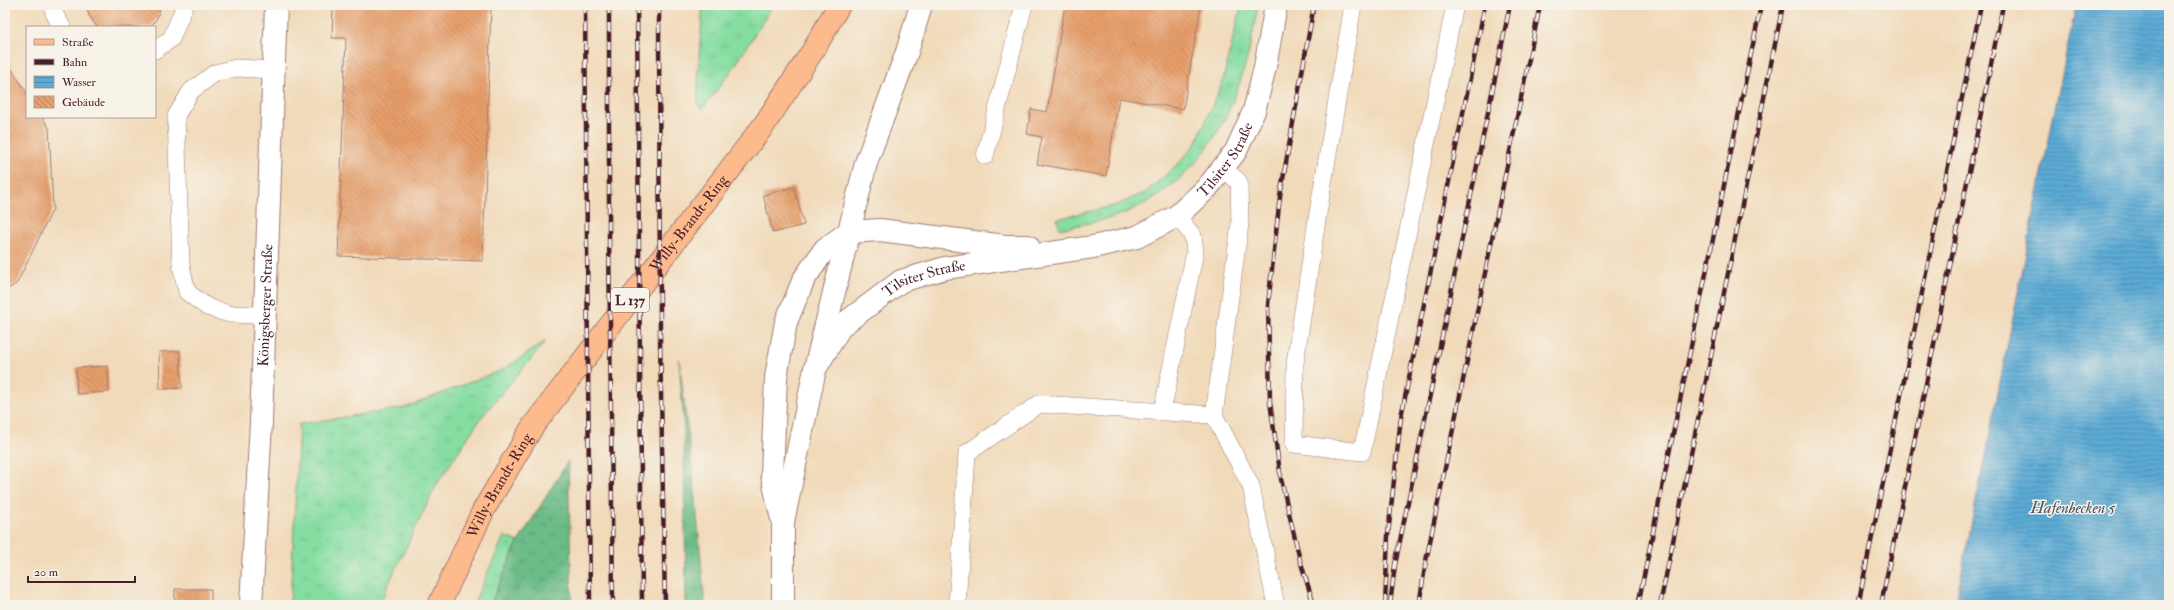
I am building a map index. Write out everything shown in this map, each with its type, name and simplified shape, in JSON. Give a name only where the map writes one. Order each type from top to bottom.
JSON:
[{"type":"main road","name":"Willy-Brandt-Ring","points":[[439,605],[484,509],[533,426],[764,125],[814,49],[839,5]]},
{"type":"street","name":"Königsberger Straße","points":[[251,605],[265,316],[276,5]]},
{"type":"street","name":"Tilsiter Straße","points":[[783,605],[783,522],[815,369],[866,163],[907,52],[921,5]]},
{"type":"street","name":"Tilsiter Straße","points":[[815,369],[841,326],[901,281],[945,268],[1093,247],[1137,237],[1177,216],[1207,188],[1236,151],[1254,111],[1265,67],[1276,5]]},
{"type":"street","name":"Tilsiter Straße","points":[[783,522],[772,475],[776,377],[786,322],[804,280],[825,249],[849,232],[880,230],[1005,246],[1093,247]]},
{"type":"lane","points":[[53,5],[54,13],[61,26]]},
{"type":"lane","points":[[156,49],[171,39],[185,5]]},
{"type":"lane","points":[[985,156],[1024,5]]},
{"type":"lane","points":[[1353,5],[1318,214],[1295,364],[1294,444],[1362,452],[1455,5]]},
{"type":"lane","points":[[265,316],[229,314],[214,310],[207,307],[187,292],[182,265],[176,116],[191,91],[215,73],[236,68],[274,70]]},
{"type":"lane","points":[[1223,168],[1239,182],[1240,224],[1214,415],[1251,486],[1276,605]]},
{"type":"lane","points":[[1162,412],[1195,252],[1193,236],[1177,216]]},
{"type":"lane","points":[[957,605],[967,453],[1039,404],[1214,415]]},
{"type":"green space","points":[[703,5],[773,5],[735,66],[702,110],[698,105],[698,69]]},
{"type":"green space","points":[[1241,5],[1258,5],[1252,38],[1234,99],[1220,127],[1203,153],[1183,176],[1157,196],[1127,212],[1103,220],[1060,229],[1057,219],[1117,205],[1146,192],[1182,160],[1196,143],[1223,81]]},
{"type":"green space","points":[[546,341],[480,419],[437,484],[386,589],[380,605],[290,605],[299,424],[404,408],[504,369]]},
{"type":"green space","points":[[679,359],[695,493],[705,605],[686,605],[684,431]]},
{"type":"green space","points":[[568,461],[572,605],[490,605],[518,542]]},
{"type":"green space","points":[[504,536],[518,542],[490,605],[473,605]]},
{"type":"water","name":"Hafenbecken 5","points":[[2076,5],[2169,5],[2169,605],[1955,605]]},
{"type":"building","points":[[86,5],[161,5],[157,18],[151,26],[96,26],[89,15]]},
{"type":"building","points":[[333,5],[491,5],[483,261],[338,256],[346,38],[332,38]]},
{"type":"building","points":[[1065,5],[1201,5],[1183,109],[1119,98],[1106,176],[1037,164],[1042,137],[1027,134],[1031,109],[1047,112]]},
{"type":"building","points":[[5,59],[26,91],[26,118],[43,118],[49,128],[53,209],[17,283],[5,291]]},
{"type":"building","points":[[794,187],[804,225],[773,233],[763,195]]},
{"type":"building","points":[[180,351],[182,388],[160,389],[159,352]]},
{"type":"building","points":[[108,366],[109,392],[77,394],[76,368]]},
{"type":"building","points":[[175,589],[211,589],[211,604],[175,604]]},
{"type":"railway","points":[[585,5],[590,605]]},
{"type":"railway","points":[[609,5],[609,233],[613,605]]},
{"type":"railway","points":[[637,5],[642,605]]},
{"type":"railway","points":[[659,5],[660,339],[665,605]]},
{"type":"railway","points":[[1314,5],[1280,196],[1268,305],[1270,402],[1281,479],[1300,560],[1314,605]]},
{"type":"railway","points":[[1385,605],[1388,535],[1401,417],[1485,5]]},
{"type":"railway","points":[[1390,605],[1395,565],[1510,5]]},
{"type":"railway","points":[[1419,605],[1426,561],[1540,5]]},
{"type":"railway","points":[[1638,605],[1761,5]]},
{"type":"railway","points":[[1660,605],[1783,5]]},
{"type":"railway","points":[[1858,605],[1981,5]]},
{"type":"railway","points":[[1881,605],[2003,5]]}]
